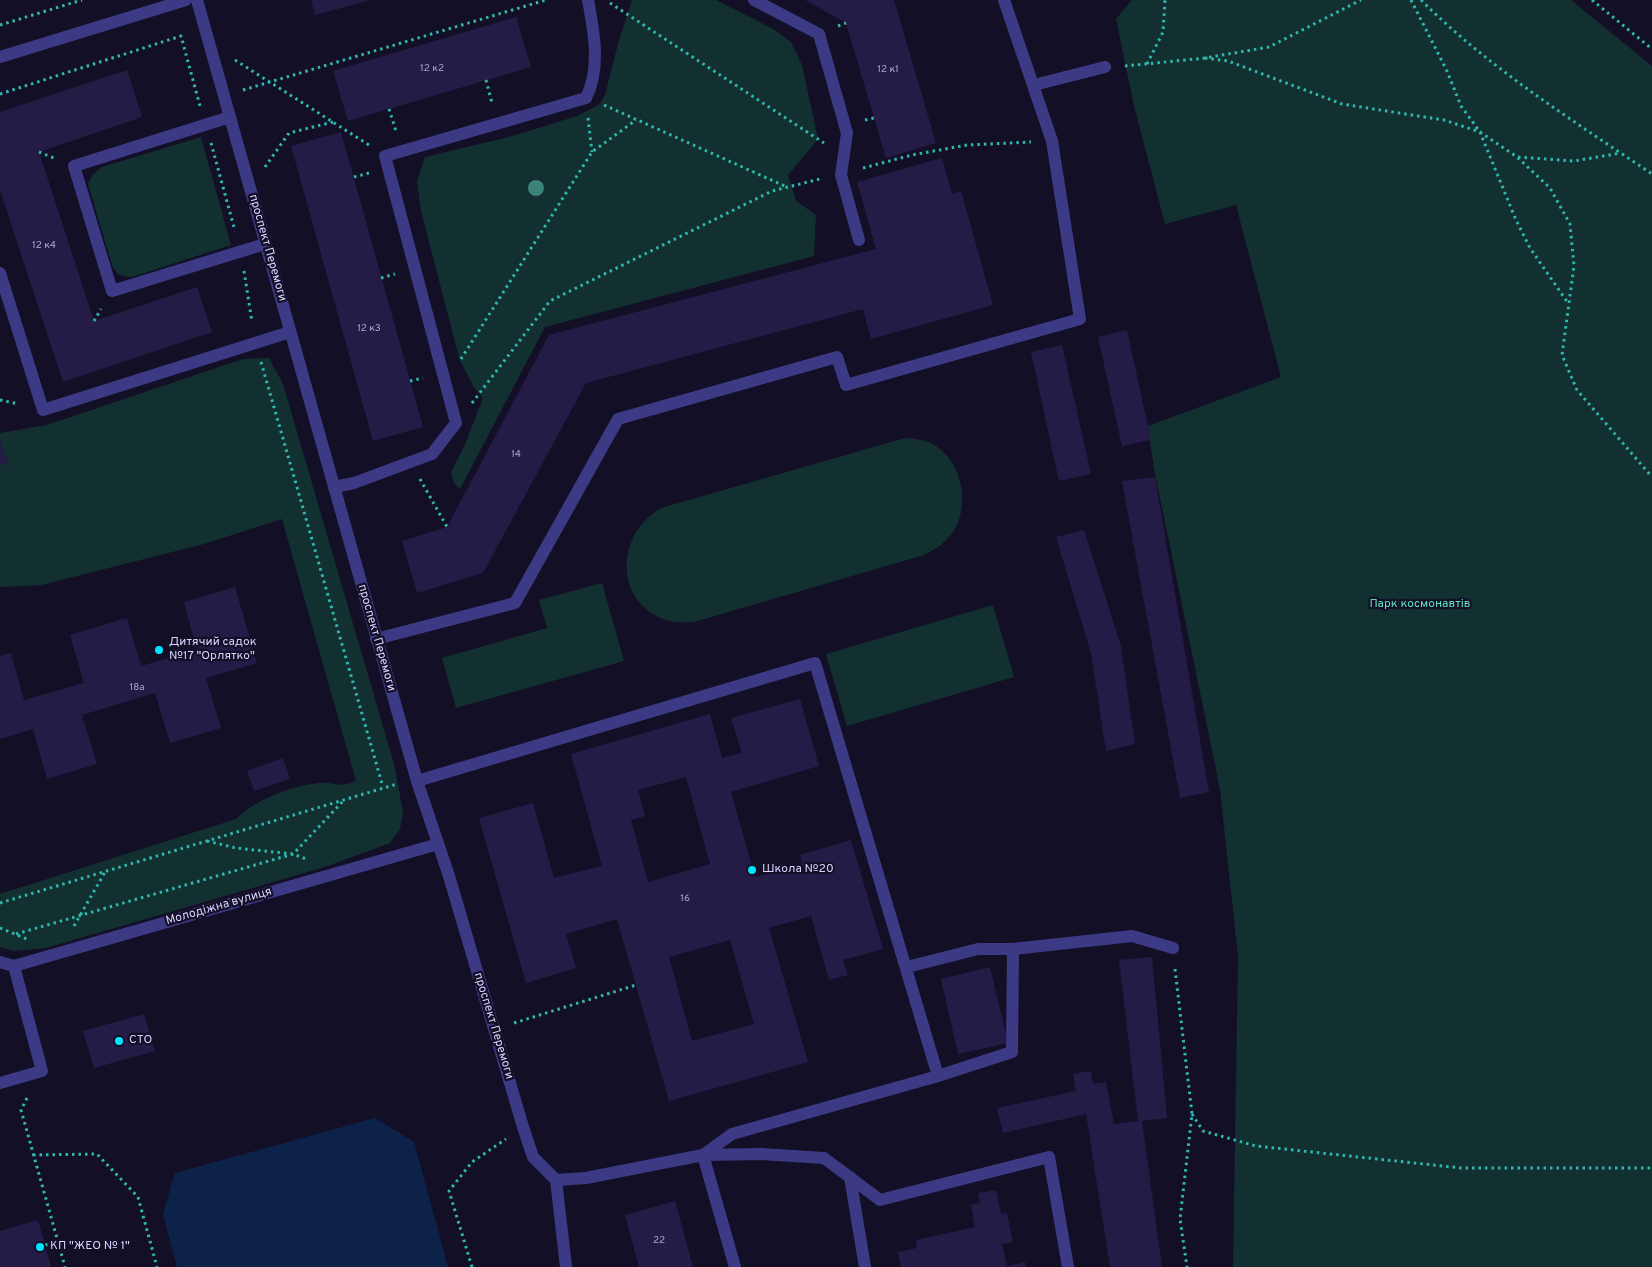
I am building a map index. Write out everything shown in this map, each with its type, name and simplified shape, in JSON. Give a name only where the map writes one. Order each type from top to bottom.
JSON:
[{"type":"street","points":[[0,57],[186,0]]},
{"type":"street","name":"проспект Перемоги","points":[[198,0],[417,781],[533,1157],[556,1180]]},
{"type":"street","points":[[334,487],[354,483],[432,454],[456,423],[385,156],[586,98],[592,86],[596,43],[588,0]]},
{"type":"street","points":[[754,0],[819,34],[847,133],[841,175],[859,240]]},
{"type":"street","points":[[376,639],[515,603],[618,419],[837,357],[846,385],[1080,319],[1052,141],[1004,0]]},
{"type":"street","points":[[1034,85],[1105,67]]},
{"type":"street","points":[[230,117],[74,166],[112,291],[265,244]]},
{"type":"street","points":[[0,273],[43,410],[290,332]]},
{"type":"street","points":[[417,781],[814,663],[907,967],[938,1076]]},
{"type":"street","name":"Молодіжна вулиця","points":[[14,966],[438,844]]},
{"type":"street","points":[[907,967],[978,949],[1013,949],[1132,936],[1173,948]]},
{"type":"street","points":[[703,1155],[732,1134],[938,1076],[1012,1052],[1013,949]]},
{"type":"street","points":[[0,962],[14,966],[42,1071],[0,1083]]},
{"type":"street","points":[[566,1267],[556,1180],[586,1178],[703,1155],[761,1154],[824,1158],[880,1200],[1049,1157],[1068,1267]]},
{"type":"street","points":[[703,1155],[734,1267]]},
{"type":"street","points":[[850,1177],[865,1267]]},
{"type":"path","points":[[0,25],[82,0]]},
{"type":"path","points":[[243,90],[546,0]]},
{"type":"path","points":[[605,0],[843,156]]},
{"type":"path","points":[[1147,64],[1163,32],[1165,0]]},
{"type":"path","points":[[1105,67],[1205,58],[1269,47],[1361,0]]},
{"type":"path","points":[[1411,0],[1447,71],[1461,106],[1480,132],[1516,220],[1530,248],[1568,304]]},
{"type":"path","points":[[1420,0],[1450,30],[1496,66],[1652,174]]},
{"type":"path","points":[[1592,0],[1652,49]]},
{"type":"path","points":[[0,94],[181,36],[240,251],[256,344],[382,787]]},
{"type":"path","points":[[1205,58],[1228,61],[1342,104],[1444,120],[1480,132],[1518,157],[1550,188],[1570,224],[1574,266],[1562,355],[1578,390],[1652,477]]},
{"type":"path","points":[[235,60],[385,156]]},
{"type":"path","points":[[586,98],[787,187]]},
{"type":"path","points":[[586,98],[592,152]]},
{"type":"path","points":[[460,361],[592,152],[636,120]]},
{"type":"path","points":[[265,168],[290,133],[333,122]]},
{"type":"path","points":[[456,423],[550,301],[772,191],[841,175],[912,155],[967,145],[1052,141]]},
{"type":"path","points":[[1518,157],[1574,161],[1622,153]]},
{"type":"path","points":[[411,462],[447,527]]},
{"type":"path","points":[[0,903],[345,798],[398,784]]},
{"type":"path","points":[[16,934],[292,854],[345,798]]},
{"type":"path","points":[[206,841],[236,848],[292,854],[340,872]]},
{"type":"path","points":[[1173,948],[1192,1114],[1180,1219],[1187,1267]]},
{"type":"path","points":[[509,1024],[636,985]]},
{"type":"path","points":[[42,1071],[21,1110],[65,1267]]},
{"type":"path","points":[[1192,1114],[1203,1131],[1256,1146],[1461,1168],[1652,1168]]},
{"type":"path","points":[[472,1267],[450,1191],[472,1162],[523,1128]]},
{"type":"path","points":[[33,1155],[97,1154],[138,1197],[157,1267]]},
{"type":"path","points":[[45,1245],[58,1242]]},
{"type":"green space","points":[[632,0],[716,0],[773,29],[791,42],[802,65],[818,139],[788,175],[796,201],[816,215],[814,256],[545,327],[460,489],[454,483],[451,472],[464,447],[483,398],[474,387],[460,361],[421,211],[417,181],[425,157],[509,137],[577,116],[600,104],[605,95]]},
{"type":"green space","name":"Парк космонавтів","points":[[1132,0],[1571,0],[1652,66],[1652,1267],[1233,1267],[1238,957],[1220,789],[1154,469],[1148,426],[1281,377],[1236,205],[1165,224],[1134,106],[1116,19]]},
{"type":"green space","points":[[201,137],[231,245],[132,277],[119,275],[113,268],[88,184],[92,175],[102,167]]},
{"type":"green space","points":[[269,358],[283,384],[394,764],[403,812],[400,829],[390,843],[325,867],[46,948],[14,951],[0,947],[0,894],[236,819],[263,800],[296,787],[318,783],[339,785],[356,781],[282,519],[204,544],[41,585],[0,587],[0,433],[47,425],[243,359]]},
{"type":"green space","points":[[905,438],[931,443],[942,451],[951,461],[961,486],[961,513],[956,526],[941,545],[931,551],[924,555],[694,622],[678,622],[663,619],[647,610],[635,597],[629,582],[627,565],[629,549],[636,533],[646,519],[661,508]]},
{"type":"green space","points":[[602,583],[624,661],[456,708],[442,658],[547,628],[539,600]]},
{"type":"green space","points":[[993,605],[1014,677],[847,726],[826,654]]},
{"type":"water","points":[[375,1118],[414,1142],[448,1267],[177,1267],[163,1214],[175,1173]]},
{"type":"building","points":[[311,0],[367,0],[367,1],[315,15]]},
{"type":"building","points":[[805,0],[894,0],[936,143],[886,158],[846,23]]},
{"type":"building","points":[[516,17],[531,67],[348,121],[333,71]]},
{"type":"building","points":[[127,70],[142,117],[39,152],[94,321],[197,287],[212,332],[63,382],[0,190],[0,112]]},
{"type":"building","points":[[341,132],[423,427],[373,441],[291,146]]},
{"type":"building","points":[[942,158],[952,194],[961,191],[993,305],[871,339],[863,309],[586,383],[483,573],[417,593],[402,541],[447,527],[549,335],[876,249],[857,182]]},
{"type":"building","points":[[1127,330],[1151,440],[1122,446],[1098,337]]},
{"type":"building","points":[[1062,345],[1091,474],[1059,481],[1031,352]]},
{"type":"building","points":[[0,439],[8,463],[0,466]]},
{"type":"building","points":[[1155,477],[1209,792],[1180,798],[1122,481]]},
{"type":"building","points":[[1084,530],[1121,646],[1135,744],[1106,751],[1091,653],[1056,537]]},
{"type":"building","points":[[235,587],[257,663],[206,678],[221,728],[170,743],[155,693],[82,715],[97,764],[47,779],[33,729],[0,739],[0,656],[11,653],[24,700],[84,683],[70,635],[127,618],[141,666],[197,650],[184,602]]},
{"type":"building","points":[[800,699],[819,766],[731,792],[755,877],[802,864],[800,855],[851,840],[883,949],[843,960],[848,975],[829,980],[811,916],[769,928],[808,1062],[669,1101],[617,919],[566,934],[576,968],[526,983],[479,818],[533,803],[554,878],[602,866],[571,754],[710,714],[722,758],[742,753],[731,718]],"holes":[[[686,777],[710,864],[648,882],[631,820],[645,816],[638,790]],[[730,940],[754,1024],[692,1041],[669,957]]]},
{"type":"building","points":[[283,758],[290,779],[254,791],[247,771]]},
{"type":"building","points":[[1152,957],[1167,1118],[1142,1121],[1162,1267],[1110,1267],[1086,1114],[1003,1133],[997,1108],[1076,1091],[1073,1074],[1091,1071],[1093,1084],[1106,1082],[1114,1124],[1138,1121],[1119,960]]},
{"type":"building","points":[[990,967],[1008,1043],[958,1054],[941,979]]},
{"type":"building","name":"СТО","points":[[144,1014],[155,1051],[94,1068],[83,1031]]},
{"type":"building","points":[[996,1190],[1001,1214],[1007,1213],[1013,1242],[1002,1244],[1007,1266],[1025,1262],[1026,1267],[901,1267],[898,1252],[917,1248],[916,1240],[975,1227],[971,1205],[980,1203],[978,1193]]},
{"type":"building","points":[[675,1201],[693,1267],[639,1267],[625,1215]]},
{"type":"building","points":[[38,1220],[51,1267],[0,1267],[0,1231]]},
{"type":"place","name":"Дитячий садок №17 \"Орлятко\"","points":[[159,650]]},
{"type":"place","name":"Школа №20","points":[[752,870]]},
{"type":"place","name":"СТО","points":[[119,1041]]},
{"type":"place","name":"КП \"ЖЕО № 1\"","points":[[40,1247]]}]
